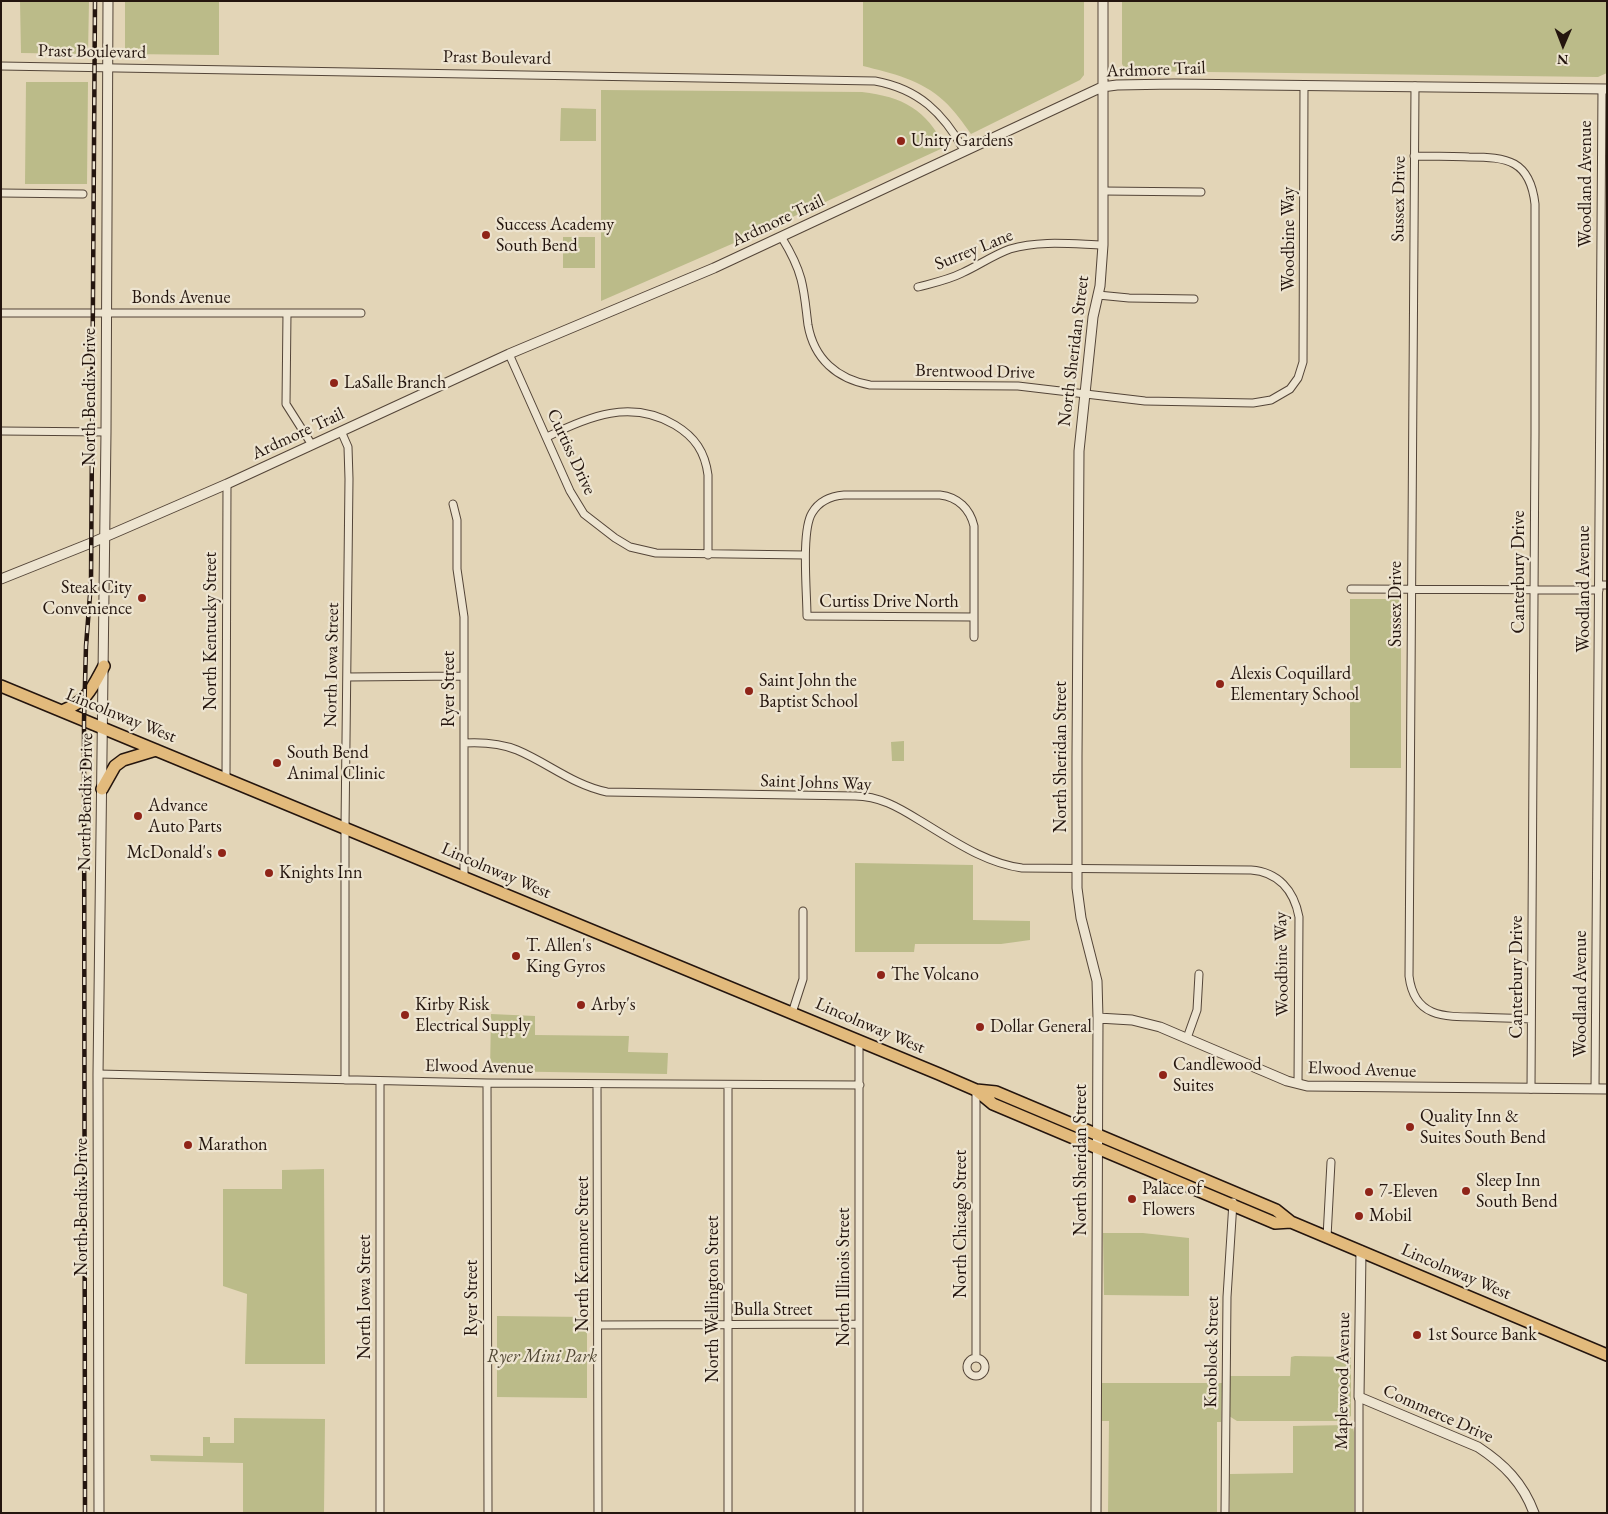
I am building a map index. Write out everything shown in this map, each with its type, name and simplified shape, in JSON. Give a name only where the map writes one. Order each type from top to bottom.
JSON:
[{"type":"main road","points":[[62,711],[77,705],[91,691],[104,666]]},
{"type":"main road","name":"Lincolnway West","points":[[1,686],[464,876],[976,1090],[993,1104],[1233,1206],[1275,1223],[1291,1222]]},
{"type":"main road","points":[[102,789],[115,766],[123,760],[156,750]]},
{"type":"main road","name":"Lincolnway West","points":[[976,1090],[996,1092],[1276,1210],[1291,1222],[1607,1355]]},
{"type":"street","name":"North Bendix Drive","points":[[98,1513],[98,1074],[104,666],[108,1]]},
{"type":"street","name":"North Sheridan Street","points":[[1096,1513],[1098,1018],[1097,981],[1078,903],[1078,452],[1103,245],[1103,1]]},
{"type":"street","name":"Prast Boulevard","points":[[1,66],[876,81],[903,89],[931,106],[947,123],[964,150]]},
{"type":"street","name":"Ardmore Trail","points":[[1,579],[105,537],[227,484],[509,354],[782,238],[964,150],[1102,87],[1126,85],[1304,85],[1604,89]]},
{"type":"street","name":"Woodbine Way","points":[[1290,389],[1301,371],[1304,352],[1304,85]]},
{"type":"street","name":"Sussex Drive","points":[[1415,86],[1410,982],[1417,1000],[1424,1008],[1435,1014],[1449,1017],[1532,1019]]},
{"type":"street","name":"Woodland Avenue","points":[[1595,1089],[1602,587],[1604,89]]},
{"type":"street","name":"Canterbury Drive","points":[[1414,156],[1502,158],[1520,167],[1526,174],[1534,192],[1535,363],[1531,1089]]},
{"type":"street","points":[[1103,191],[1201,192]]},
{"type":"street","points":[[1,193],[83,194]]},
{"type":"street","name":"Brentwood Drive","points":[[782,238],[792,255],[801,278],[809,331],[817,351],[827,365],[847,379],[870,385],[1018,386],[1145,401],[1253,403],[1272,400],[1290,389]]},
{"type":"street","name":"Surrey Lane","points":[[918,287],[945,280],[998,254],[1024,246],[1046,243],[1103,245]]},
{"type":"street","points":[[1098,295],[1129,298],[1194,299]]},
{"type":"street","name":"Bonds Avenue","points":[[1,313],[361,314]]},
{"type":"street","points":[[287,313],[286,404],[312,445]]},
{"type":"street","name":"Curtiss Drive","points":[[509,354],[570,491],[584,514],[614,538],[630,546],[656,553],[805,555]]},
{"type":"street","points":[[547,437],[592,418],[620,412],[642,412],[655,416],[685,431],[698,445],[706,464],[708,475],[708,555]]},
{"type":"street","points":[[1,431],[106,432]]},
{"type":"street","name":"North Iowa Street","points":[[341,431],[348,447],[345,1080]]},
{"type":"street","name":"North Kentucky Street","points":[[226,778],[227,484]]},
{"type":"street","points":[[805,555],[811,513],[820,503],[830,497],[844,495],[940,495],[949,497],[964,505],[972,518],[974,526],[974,637]]},
{"type":"street","name":"Ryer Street","points":[[453,504],[457,520],[458,569],[464,616],[464,876]]},
{"type":"street","name":"Curtiss Drive North","points":[[805,555],[808,616],[973,617]]},
{"type":"street","points":[[1351,589],[1534,590],[1602,587]]},
{"type":"street","points":[[347,677],[464,676]]},
{"type":"street","name":"Saint Johns Way","points":[[464,743],[494,744],[515,749],[581,785],[607,792],[855,796],[874,798],[897,806],[990,861],[1022,868],[1251,870]]},
{"type":"street","name":"Woodbine Way","points":[[1251,870],[1268,873],[1282,882],[1294,897],[1297,907],[1299,917],[1298,1084]]},
{"type":"street","points":[[792,1013],[803,979],[803,911]]},
{"type":"street","points":[[1187,1038],[1197,1010],[1199,974]]},
{"type":"street","name":"Elwood Avenue","points":[[1098,1018],[1132,1020],[1146,1023],[1298,1084],[1348,1087],[1607,1089]]},
{"type":"street","name":"North Illinois Street","points":[[858,1513],[859,1041]]},
{"type":"street","name":"Elwood Avenue","points":[[98,1074],[380,1082],[728,1086],[860,1085]]},
{"type":"street","name":"North Iowa Street","points":[[380,1082],[380,1513]]},
{"type":"street","name":"Ryer Street","points":[[487,1083],[488,1513]]},
{"type":"street","name":"North Kenmore Street","points":[[597,1084],[598,1513]]},
{"type":"street","name":"North Wellington Street","points":[[728,1086],[728,1513]]},
{"type":"street","name":"North Chicago Street","points":[[976,1090],[976,1358]]},
{"type":"street","points":[[1327,1237],[1331,1162]]},
{"type":"street","name":"Knoblock Street","points":[[1225,1513],[1227,1297],[1233,1192]]},
{"type":"street","name":"Maplewood Avenue","points":[[1359,1513],[1361,1250]]},
{"type":"street","name":"Bulla Street","points":[[598,1325],[859,1324]]},
{"type":"street","name":"Commerce Drive","points":[[1359,1396],[1478,1447],[1494,1457],[1515,1477],[1534,1513]]},
{"type":"green space","points":[[20,1],[89,1],[88,54],[21,53]]},
{"type":"green space","points":[[125,1],[219,1],[219,55],[127,54],[125,50]]},
{"type":"green space","points":[[863,1],[1084,1],[1084,75],[1080,80],[971,134],[948,105],[926,88],[906,78],[863,66]]},
{"type":"green space","points":[[1122,1],[1607,1],[1607,73],[1598,77],[1131,71],[1125,69],[1122,64]]},
{"type":"green space","points":[[26,82],[88,82],[87,184],[25,184]]},
{"type":"green space","points":[[601,90],[862,92],[877,94],[890,97],[912,107],[921,114],[938,134],[945,147],[773,226],[601,301]]},
{"type":"green space","points":[[561,108],[596,109],[596,141],[560,141]]},
{"type":"green space","points":[[563,237],[595,237],[595,268],[563,268]]},
{"type":"green space","points":[[1350,599],[1401,599],[1401,768],[1350,768]]},
{"type":"green space","points":[[904,741],[904,761],[892,761],[891,742]]},
{"type":"green space","points":[[855,863],[973,865],[973,920],[1030,921],[1030,940],[1001,944],[915,944],[914,952],[855,952]]},
{"type":"green space","points":[[491,1014],[535,1016],[535,1035],[629,1036],[628,1052],[668,1053],[667,1074],[490,1071]]},
{"type":"green space","points":[[324,1169],[325,1364],[245,1364],[247,1294],[223,1286],[223,1189],[282,1189],[282,1170]]},
{"type":"green space","points":[[1103,1233],[1143,1233],[1189,1238],[1189,1296],[1104,1295]]},
{"type":"green space","name":"Ryer Mini Park","points":[[497,1316],[587,1317],[587,1398],[497,1397]]},
{"type":"green space","points":[[1291,1357],[1351,1357],[1351,1416],[1344,1421],[1237,1421],[1229,1416],[1230,1376],[1290,1376]]},
{"type":"green space","points":[[1102,1383],[1222,1383],[1221,1422],[1217,1422],[1217,1513],[1108,1513],[1109,1421],[1102,1421]]},
{"type":"green space","points":[[234,1418],[325,1419],[324,1513],[243,1513],[243,1463],[151,1461],[150,1455],[203,1456],[203,1437],[210,1437],[210,1443],[234,1443]]},
{"type":"green space","points":[[1349,1425],[1353,1428],[1354,1432],[1354,1513],[1230,1513],[1230,1474],[1293,1473],[1293,1426]]},
{"type":"railway","points":[[85,1513],[84,720],[86,646],[91,582],[95,1]]},
{"type":"place","name":"Unity Gardens","points":[[901,141]]},
{"type":"place","name":"Success Academy South Bend","points":[[486,235]]},
{"type":"place","name":"LaSalle Branch","points":[[334,383]]},
{"type":"place","name":"Steak City Convenience","points":[[142,598]]},
{"type":"place","name":"Alexis Coquillard Elementary School","points":[[1220,684]]},
{"type":"place","name":"Saint John the Baptist School","points":[[749,691]]},
{"type":"place","name":"South Bend Animal Clinic","points":[[277,763]]},
{"type":"place","name":"Advance Auto Parts","points":[[138,816]]},
{"type":"place","name":"McDonald's","points":[[222,853]]},
{"type":"place","name":"Knights Inn","points":[[269,873]]},
{"type":"place","name":"T. Allen's King Gyros","points":[[516,956]]},
{"type":"place","name":"The Volcano","points":[[881,975]]},
{"type":"place","name":"Arby's","points":[[581,1005]]},
{"type":"place","name":"Kirby Risk Electrical Supply","points":[[405,1015]]},
{"type":"place","name":"Dollar General","points":[[980,1027]]},
{"type":"place","name":"Candlewood Suites","points":[[1163,1075]]},
{"type":"place","name":"Quality Inn & Suites South Bend","points":[[1410,1127]]},
{"type":"place","name":"Marathon","points":[[188,1145]]},
{"type":"place","name":"Sleep Inn South Bend","points":[[1466,1191]]},
{"type":"place","name":"7-Eleven","points":[[1369,1192]]},
{"type":"place","name":"Palace of Flowers","points":[[1132,1199]]},
{"type":"place","name":"Mobil","points":[[1359,1216]]},
{"type":"place","name":"1st Source Bank","points":[[1417,1335]]}]
